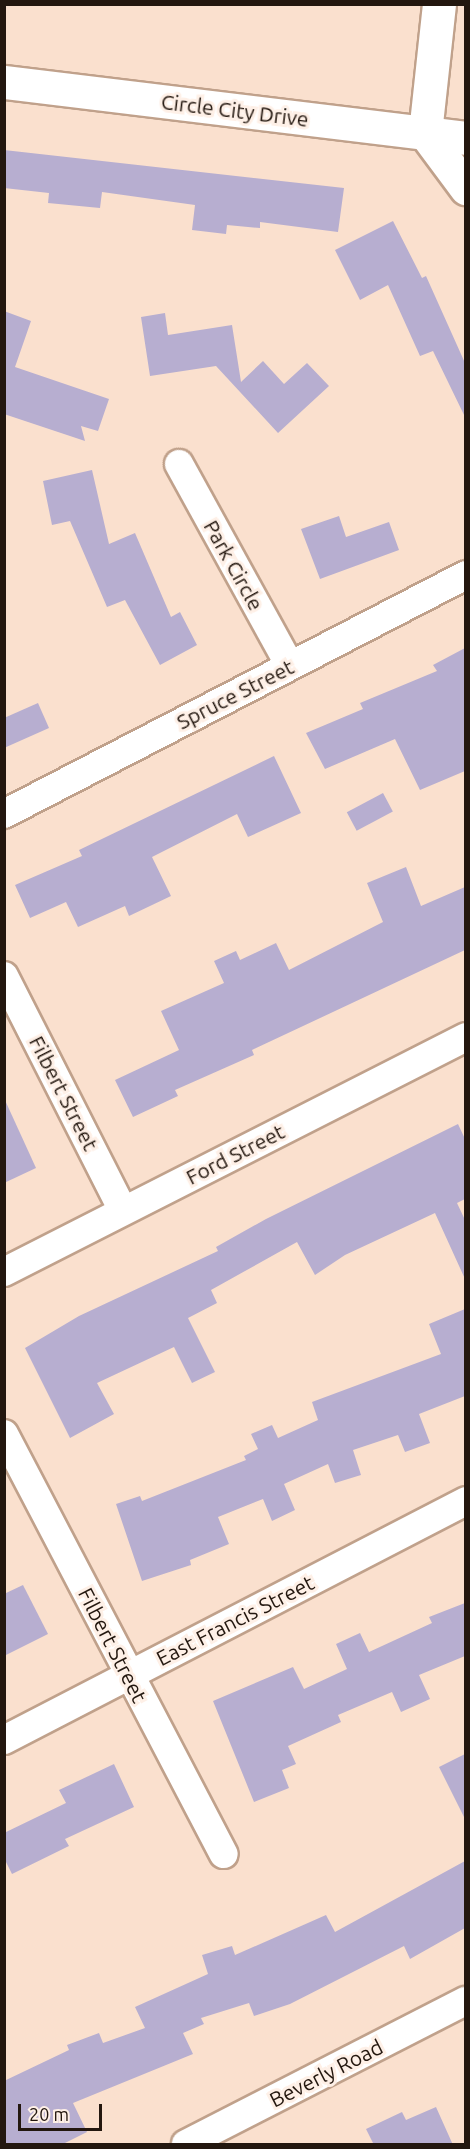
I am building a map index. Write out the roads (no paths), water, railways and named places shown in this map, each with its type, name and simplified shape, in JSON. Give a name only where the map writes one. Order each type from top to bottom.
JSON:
[{"type":"street","points":[[439,4],[425,133],[465,188]]},
{"type":"street","name":"Circle City Drive","points":[[4,82],[465,138]]},
{"type":"street","name":"Park Circle","points":[[179,464],[290,666]]},
{"type":"street","name":"Spruce Street","points":[[4,814],[465,575]]},
{"type":"street","name":"Filbert Street","points":[[4,976],[123,1211]]},
{"type":"street","name":"Ford Street","points":[[4,1272],[465,1037]]},
{"type":"street","name":"Filbert Street","points":[[4,1434],[225,1854]]},
{"type":"street","name":"East Francis Street","points":[[4,1740],[465,1501]]},
{"type":"street","name":"Beverly Road","points":[[186,2145],[465,2001]]}]
